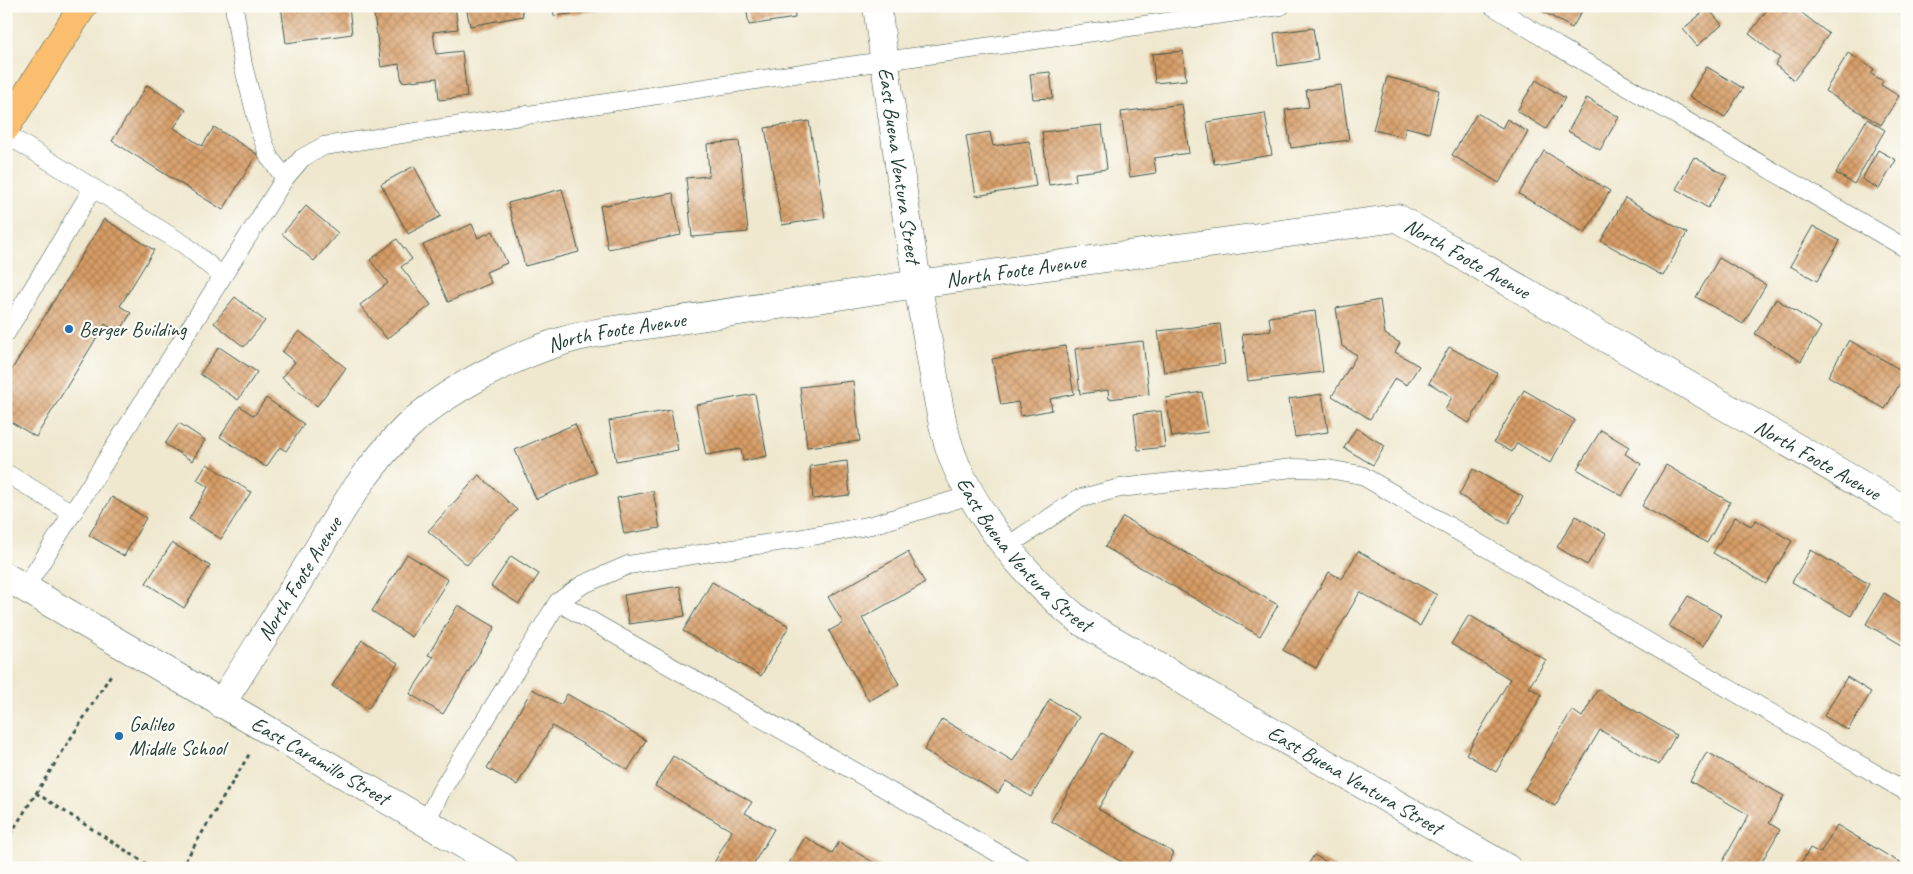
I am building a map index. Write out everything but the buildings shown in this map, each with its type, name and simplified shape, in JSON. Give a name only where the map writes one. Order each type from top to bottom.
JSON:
[{"type":"main road","points":[[6,127],[83,6]]},
{"type":"street","name":"East Buena Ventura Street","points":[[877,6],[917,284],[946,439],[971,495],[1006,547],[1055,601],[1080,621],[1508,868]]},
{"type":"street","name":"North Foote Avenue","points":[[221,704],[350,497],[385,450],[409,426],[442,399],[524,355],[566,340],[607,331],[917,284],[1397,218],[1907,511]]},
{"type":"street","name":"East Caramillo Street","points":[[16,583],[504,868]]},
{"type":"lane","points":[[234,6],[243,65],[268,157],[285,178]]},
{"type":"lane","points":[[16,583],[72,513],[285,178],[302,158],[324,146],[885,61],[1281,6]]},
{"type":"lane","points":[[1493,6],[1907,249]]},
{"type":"lane","points":[[6,134],[185,245],[222,276]]},
{"type":"lane","points":[[6,332],[93,188]]},
{"type":"lane","points":[[1006,547],[1078,499],[1120,488],[1293,468],[1328,469],[1360,475],[1907,792]]},
{"type":"lane","points":[[6,473],[72,513]]},
{"type":"lane","points":[[426,822],[441,791],[558,602],[582,584],[628,565],[798,539],[872,525],[971,495]]},
{"type":"lane","points":[[558,602],[1024,868]]},
{"type":"path","points":[[6,841],[112,672]]},
{"type":"path","points":[[181,868],[250,753]]},
{"type":"path","points":[[36,793],[153,868]]},
{"type":"place","name":"Berger Building","points":[[69,329]]},
{"type":"place","name":"Galileo Middle School","points":[[119,736]]}]
